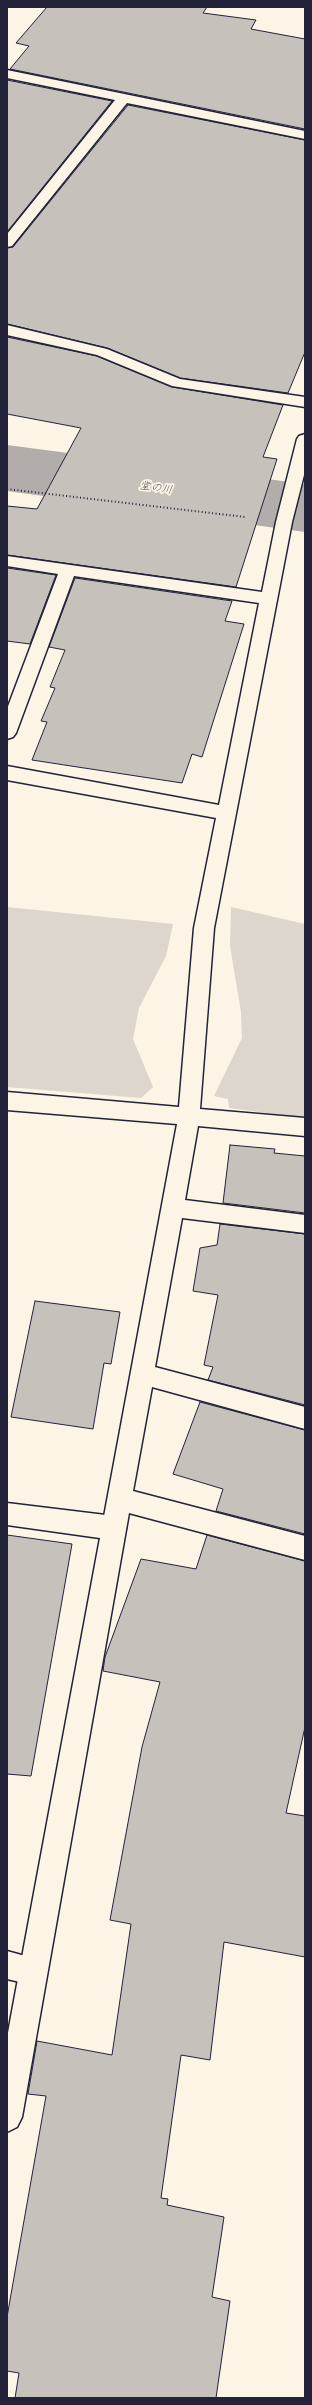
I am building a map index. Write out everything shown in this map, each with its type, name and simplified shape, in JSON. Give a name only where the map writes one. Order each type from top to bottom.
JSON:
[{"type":"street","points":[[7,74],[305,135]]},
{"type":"street","points":[[7,242],[124,98]]},
{"type":"street","points":[[7,330],[102,352],[177,383],[305,402]]},
{"type":"street","points":[[7,2117],[189,1118],[204,928],[284,522],[299,489],[305,439]]},
{"type":"street","points":[[7,561],[270,599]]},
{"type":"street","points":[[7,733],[68,570]]},
{"type":"street","points":[[7,773],[227,813]]},
{"type":"street","points":[[7,1101],[305,1127]]},
{"type":"street","points":[[172,1208],[305,1224]]},
{"type":"street","points":[[142,1374],[305,1418]]},
{"type":"street","points":[[120,1499],[305,1548]]},
{"type":"street","points":[[7,1514],[114,1528]]},
{"type":"street","points":[[7,1965],[33,1971]]},
{"type":"path","points":[[7,488],[284,522]]},
{"type":"shaded area","points":[[7,907],[173,924],[166,956],[139,1008],[133,1039],[153,1087],[141,1098],[7,1087]]},
{"type":"shaded area","points":[[231,907],[305,924],[305,1118],[229,1108],[228,1099],[214,1096],[242,1038],[241,1012],[230,946]]},
{"type":"building","points":[[47,7],[207,7],[203,13],[256,20],[251,29],[305,39],[305,129],[10,69],[29,46],[16,43]]},
{"type":"building","points":[[7,80],[112,101],[7,232]]},
{"type":"building","points":[[128,105],[305,140],[305,352],[288,393],[180,378],[107,348],[7,324],[7,248],[13,247]]},
{"type":"building","points":[[7,337],[97,356],[172,387],[283,405],[263,457],[277,459],[236,587],[7,555],[7,506],[37,509],[81,428],[7,414]]},
{"type":"building","points":[[7,568],[56,575],[30,644],[7,641]]},
{"type":"building","points":[[75,578],[232,601],[225,621],[244,624],[202,757],[192,754],[182,783],[32,760],[47,722],[41,721],[55,688],[50,687],[65,650],[49,647]]},
{"type":"building","points":[[230,1145],[275,1149],[274,1153],[305,1156],[305,1213],[223,1203]]},
{"type":"building","points":[[220,1224],[305,1234],[305,1405],[208,1380],[213,1367],[204,1365],[218,1295],[193,1291],[200,1248],[217,1245]]},
{"type":"building","points":[[35,1301],[120,1312],[111,1364],[104,1363],[93,1429],[11,1417]]},
{"type":"building","points":[[200,1402],[305,1430],[305,1534],[216,1511],[223,1489],[173,1474]]},
{"type":"building","points":[[7,1535],[72,1544],[31,1776],[7,1774]]},
{"type":"building","points":[[207,1535],[305,1561],[305,1727],[286,1813],[305,1816],[305,1957],[224,1942],[210,2060],[181,2055],[161,2198],[168,2199],[167,2205],[224,2217],[212,2297],[230,2301],[216,2398],[15,2398],[19,2373],[7,2371],[7,2317],[46,2096],[28,2094],[37,2041],[112,2055],[131,1924],[110,1920],[142,1747],[160,1682],[103,1671],[105,1657],[141,1559],[196,1569]]},
{"type":"waterway","name":"堂の川","points":[[7,468],[305,508]]}]
